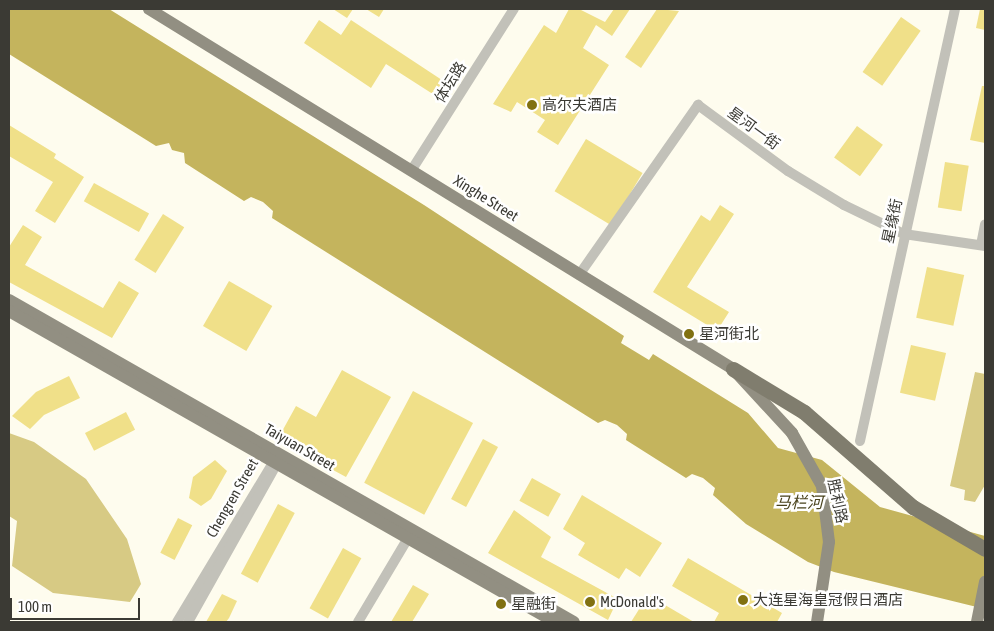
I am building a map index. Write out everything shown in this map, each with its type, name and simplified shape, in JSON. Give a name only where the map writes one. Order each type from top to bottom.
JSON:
[{"type":"highway","points":[[733,369],[804,412],[913,508],[985,554]]},
{"type":"highway","points":[[940,525],[985,549]]},
{"type":"main road","name":"Xinghe Street","points":[[149,9],[733,369],[792,432]]},
{"type":"main road","name":"Taiyuan Street","points":[[9,300],[277,460]]},
{"type":"main road","name":"Taiyuan Street","points":[[9,310],[410,534],[552,619],[574,622]]},
{"type":"main road","name":"胜利路","points":[[792,432],[822,486],[829,542],[818,622]]},
{"type":"main road","points":[[977,622],[985,582]]},
{"type":"street","name":"体坛路","points":[[411,171],[514,9]]},
{"type":"street","name":"星缘街","points":[[860,441],[955,9]]},
{"type":"street","name":"星河一街","points":[[579,275],[698,105],[788,171],[904,234],[983,245]]},
{"type":"street","points":[[983,245],[985,224]]},
{"type":"street","name":"Chengren Street","points":[[177,622],[277,460]]},
{"type":"street","name":"Chengren Street","points":[[188,622],[277,460]]},
{"type":"street","points":[[358,622],[410,534]]},
{"type":"shaded area","points":[[975,372],[985,374],[985,485],[975,502],[964,500],[965,490],[950,486]]},
{"type":"shaded area","points":[[9,433],[34,442],[86,479],[127,539],[141,584],[130,602],[53,593],[12,566],[17,521],[9,516]]},
{"type":"water","name":"马栏河","points":[[9,9],[109,9],[424,205],[624,336],[621,343],[649,360],[653,354],[748,413],[778,448],[822,460],[880,507],[985,536],[985,609],[834,572],[808,562],[746,524],[713,495],[715,488],[703,478],[692,474],[686,478],[626,440],[627,434],[617,425],[605,420],[598,423],[272,218],[273,211],[263,202],[251,197],[244,201],[185,163],[184,153],[172,150],[169,143],[156,146],[9,54]]},
{"type":"building","points":[[333,9],[353,9],[347,18]]},
{"type":"building","points":[[366,9],[384,9],[379,17]]},
{"type":"building","points":[[569,9],[579,9],[605,22],[614,9],[630,9],[612,36],[596,25],[583,48],[609,65],[558,145],[537,132],[545,120],[517,102],[511,112],[493,104],[544,25],[556,33]]},
{"type":"building","points":[[657,9],[679,11],[641,68],[625,57]]},
{"type":"building","points":[[980,9],[985,9],[985,30],[976,28]]},
{"type":"building","points":[[901,17],[921,31],[882,86],[863,72]]},
{"type":"building","points":[[319,20],[341,35],[351,20],[448,84],[439,98],[386,64],[371,88],[304,43]]},
{"type":"building","points":[[982,86],[985,86],[985,143],[970,140]]},
{"type":"building","points":[[9,125],[56,154],[54,158],[84,177],[55,223],[35,211],[53,182],[9,156]]},
{"type":"building","points":[[857,126],[883,145],[860,176],[834,158]]},
{"type":"building","points":[[586,139],[643,173],[611,225],[555,191]]},
{"type":"building","points":[[945,162],[969,166],[962,211],[938,207]]},
{"type":"building","points":[[94,183],[149,214],[139,232],[84,201]]},
{"type":"building","points":[[720,205],[734,214],[687,287],[729,312],[717,331],[653,292],[701,215],[710,221]]},
{"type":"building","points":[[163,214],[184,227],[156,273],[134,260]]},
{"type":"building","points":[[23,225],[42,237],[25,265],[103,308],[119,281],[139,293],[112,338],[9,282],[9,247]]},
{"type":"building","points":[[927,267],[964,275],[953,326],[916,318]]},
{"type":"building","points":[[229,281],[272,306],[246,351],[203,326]]},
{"type":"building","points":[[911,345],[946,353],[935,401],[900,393]]},
{"type":"building","points":[[342,370],[391,397],[346,477],[298,451],[301,446],[280,435],[296,406],[316,417]]},
{"type":"building","points":[[69,376],[80,398],[44,415],[30,429],[12,416],[36,392]]},
{"type":"building","points":[[413,391],[473,423],[424,515],[364,483]]},
{"type":"building","points":[[126,412],[135,430],[94,451],[85,433]]},
{"type":"building","points":[[483,439],[498,447],[466,507],[451,499]]},
{"type":"building","points":[[215,460],[227,471],[211,499],[201,506],[189,498],[193,477]]},
{"type":"building","points":[[532,478],[561,494],[548,517],[519,501]]},
{"type":"building","points":[[582,495],[662,543],[640,577],[626,568],[619,579],[578,555],[585,543],[563,529]]},
{"type":"building","points":[[278,504],[295,513],[258,583],[241,574]]},
{"type":"building","points":[[514,510],[551,537],[541,557],[618,599],[608,620],[488,553]]},
{"type":"building","points":[[178,518],[192,525],[175,560],[160,553]]},
{"type":"building","points":[[343,548],[361,558],[328,619],[310,608]]},
{"type":"building","points":[[688,558],[782,613],[777,622],[714,622],[719,613],[672,586]]},
{"type":"building","points":[[413,585],[429,594],[412,622],[391,622]]},
{"type":"building","points":[[222,594],[237,601],[229,618],[226,622],[206,622]]},
{"type":"building","points":[[648,595],[694,622],[631,622]]},
{"type":"place","name":"高尔夫酒店","points":[[532,105]]},
{"type":"place","name":"星河街北","points":[[689,334]]},
{"type":"place","name":"大连星海皇冠假日酒店","points":[[743,600]]},
{"type":"place","name":"McDonald's","points":[[590,602]]},
{"type":"place","name":"星融街","points":[[501,604]]}]
